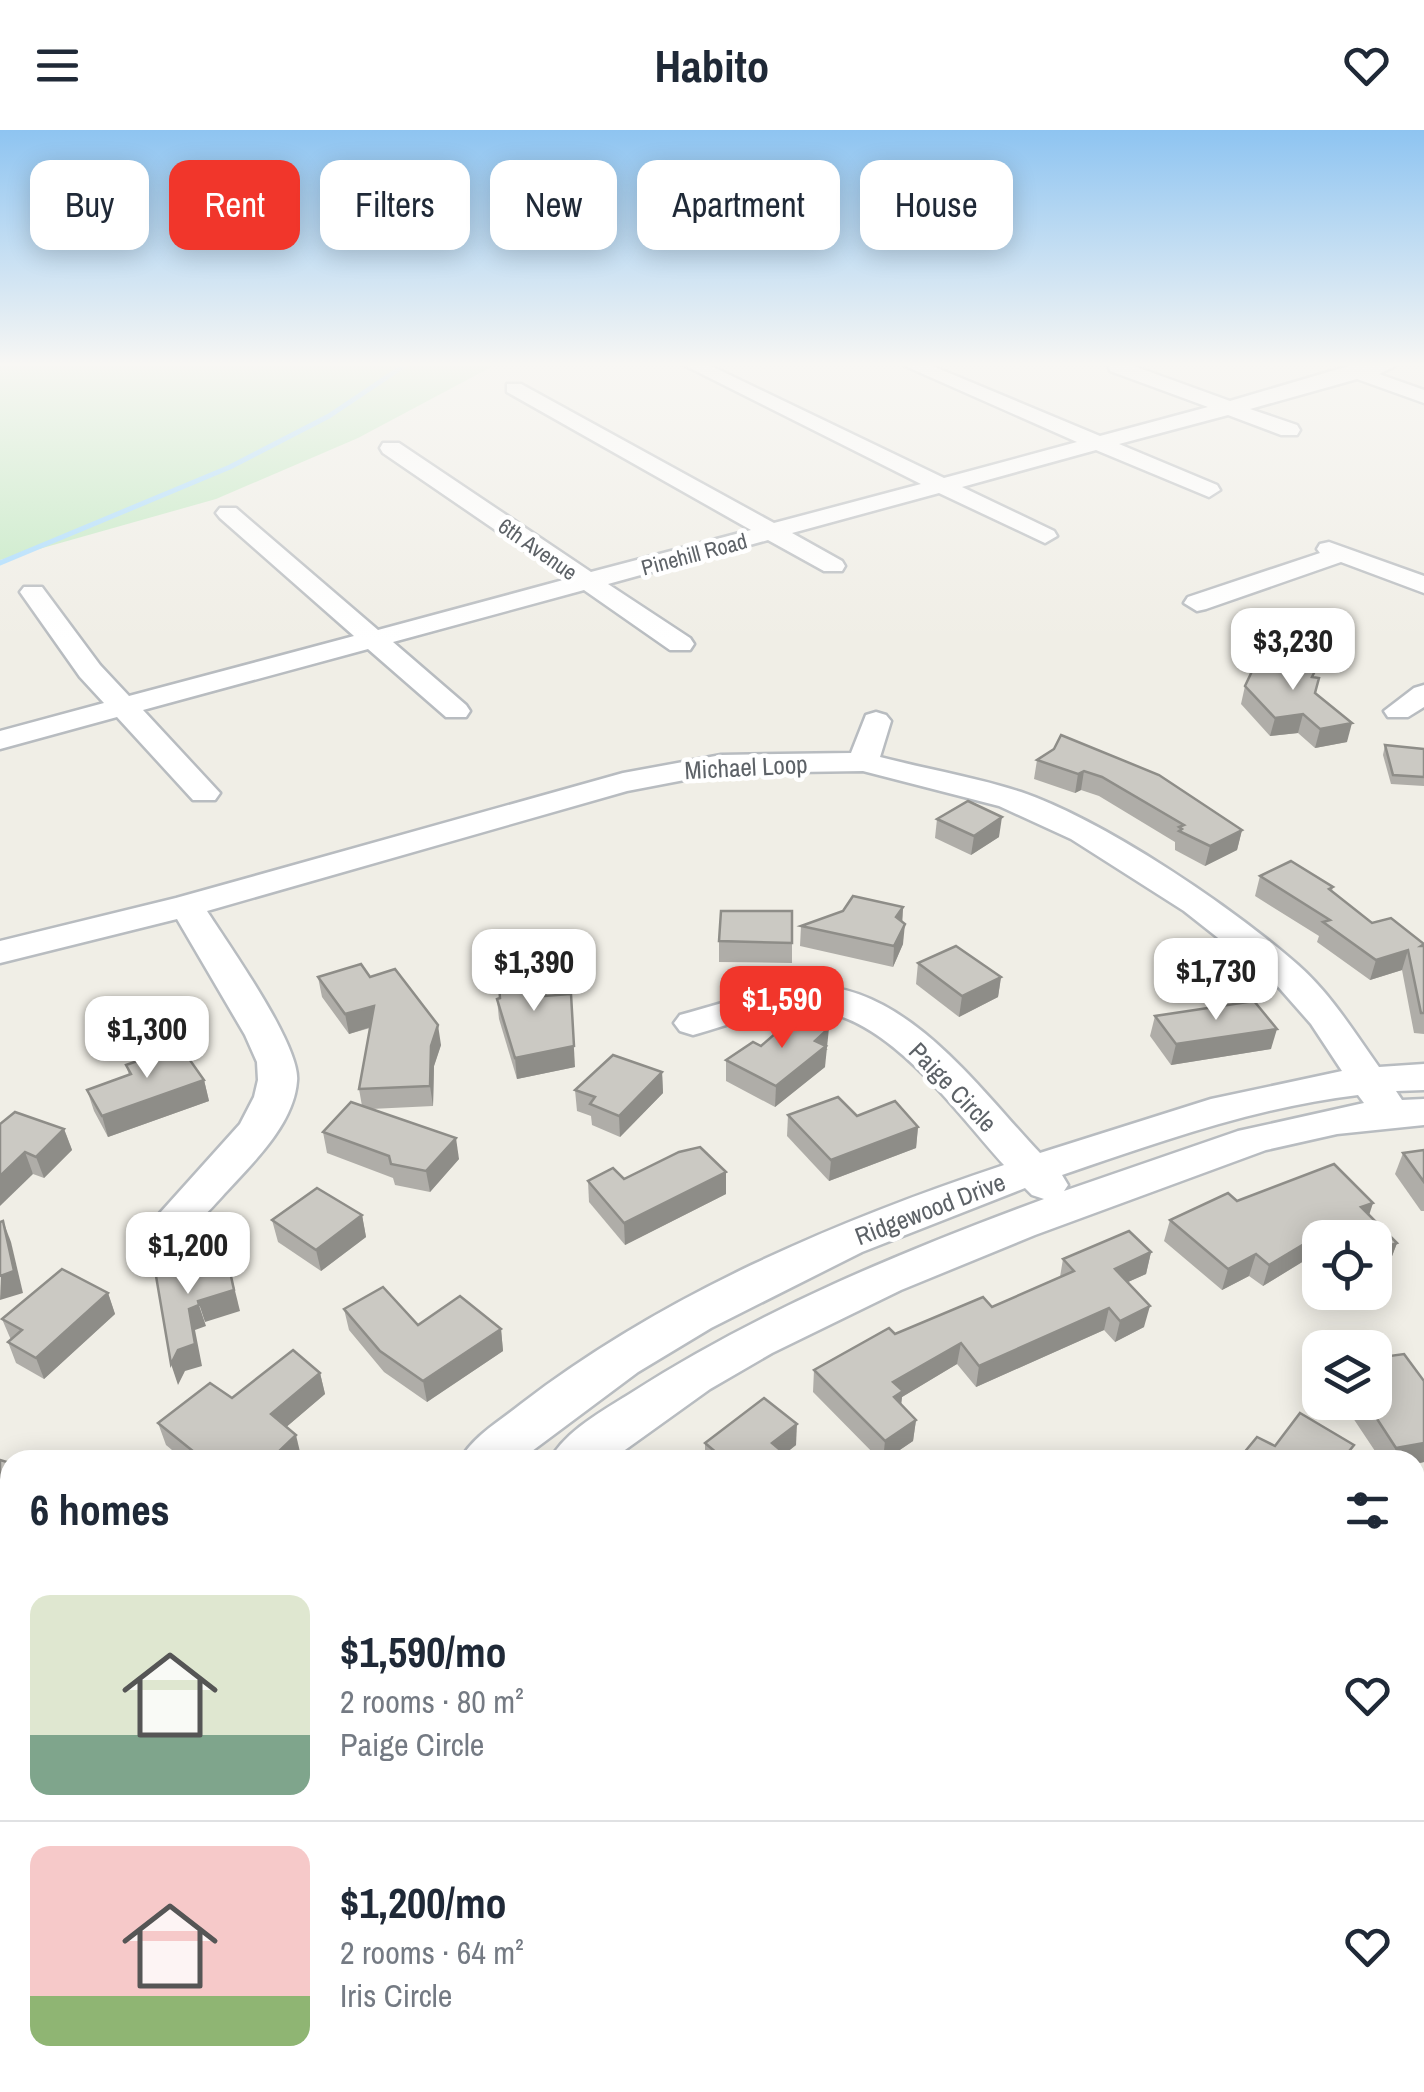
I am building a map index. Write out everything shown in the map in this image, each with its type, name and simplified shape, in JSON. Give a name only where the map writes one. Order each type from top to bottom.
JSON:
[{"type":"street","name":"6th Avenue","points":[[403,457],[680,644]]},
{"type":"street","points":[[636,457],[833,566]]},
{"type":"street","points":[[881,457],[1045,536]]},
{"type":"street","name":"Pinehill Road","points":[[0,740],[1052,457]]},
{"type":"street","points":[[1129,457],[1209,490]]},
{"type":"street","points":[[228,513],[456,711]]},
{"type":"street","points":[[1197,603],[1335,551],[1421,581]]},
{"type":"street","points":[[33,592],[90,671],[204,792]]},
{"type":"street","points":[[1398,711],[1424,694]]},
{"type":"street","points":[[863,762],[876,721]]},
{"type":"street","name":"Michael Loop","points":[[0,952],[187,906],[670,771],[773,761],[863,762],[1010,799],[1105,845],[1266,955],[1324,1016],[1394,1101]]},
{"type":"street","points":[[181,1213],[258,1127],[273,1103],[278,1078],[264,1034],[187,906]]},
{"type":"street","name":"Paige Circle","points":[[693,1023],[794,998],[858,1007],[910,1040],[1067,1206]]},
{"type":"street","name":"Ridgewood Drive","points":[[589,1450],[687,1380],[810,1311],[1067,1206],[1253,1140],[1394,1101],[1424,1077]]},
{"type":"street","name":"Ridgewood Drive","points":[[498,1450],[593,1376],[747,1285],[1032,1170],[1252,1099],[1394,1101]]},
{"type":"green space","points":[[0,457],[315,457],[216,499],[0,560]]},
{"type":"building","points":[[1272,658],[1318,665],[1312,677],[1319,678],[1315,693],[1352,723],[1320,729],[1303,714],[1275,718],[1245,686],[1254,667],[1268,669]]},
{"type":"building","points":[[1061,735],[1159,775],[1242,830],[1210,846],[1179,831],[1184,825],[1102,777],[1084,771],[1078,774],[1037,760],[1054,749]]},
{"type":"building","points":[[1385,745],[1424,749],[1424,777],[1393,775]]},
{"type":"building","points":[[968,801],[1002,817],[974,836],[937,819]]},
{"type":"building","points":[[1291,861],[1333,887],[1329,889],[1372,923],[1391,918],[1424,944],[1424,1013],[1408,950],[1376,960],[1323,922],[1330,920],[1260,876]]},
{"type":"building","points":[[853,896],[903,907],[896,917],[905,924],[894,946],[801,926],[843,911]]},
{"type":"building","points":[[721,911],[792,911],[792,943],[719,941]]},
{"type":"building","points":[[956,946],[1001,977],[962,996],[918,963]]},
{"type":"building","points":[[361,964],[370,977],[395,969],[438,1025],[431,1046],[430,1086],[359,1089],[374,1006],[345,1014],[318,977]]},
{"type":"building","points":[[498,971],[547,971],[545,996],[571,994],[574,1046],[515,1058],[497,999]]},
{"type":"building","points":[[1254,1001],[1277,1029],[1176,1044],[1155,1016]]},
{"type":"building","points":[[799,1013],[829,1028],[815,1041],[826,1046],[776,1086],[726,1060],[753,1042],[761,1046]]},
{"type":"building","points":[[180,1046],[204,1080],[102,1116],[87,1090],[131,1074],[126,1065]]},
{"type":"building","points":[[613,1055],[662,1072],[619,1116],[590,1104],[595,1097],[575,1090]]},
{"type":"building","points":[[838,1097],[857,1116],[895,1101],[918,1127],[831,1160],[788,1115]]},
{"type":"building","points":[[351,1102],[456,1138],[426,1171],[391,1164],[389,1156],[323,1132]]},
{"type":"building","points":[[15,1112],[64,1129],[36,1157],[25,1152],[0,1176],[0,1124]]},
{"type":"building","points":[[700,1147],[726,1172],[624,1223],[588,1181],[613,1168],[624,1179],[679,1152]]},
{"type":"building","points":[[1424,1150],[1424,1182],[1403,1153]]},
{"type":"building","points":[[1334,1164],[1373,1203],[1361,1207],[1374,1220],[1302,1220],[1302,1245],[1269,1265],[1256,1254],[1228,1269],[1170,1220],[1228,1193],[1237,1201]]},
{"type":"building","points":[[317,1188],[362,1215],[316,1250],[272,1220]]},
{"type":"building","points":[[3,1221],[14,1271],[0,1276],[0,1222]]},
{"type":"building","points":[[1129,1231],[1151,1252],[1115,1269],[1150,1306],[1120,1321],[1109,1308],[979,1366],[961,1343],[893,1382],[903,1391],[894,1397],[916,1420],[885,1441],[814,1370],[889,1328],[895,1334],[983,1297],[992,1307],[1074,1271],[1063,1259]]},
{"type":"building","points":[[227,1258],[234,1290],[198,1301],[199,1305],[189,1309],[195,1344],[178,1350],[171,1364],[156,1276],[160,1275],[158,1266],[177,1263],[178,1270]]},
{"type":"building","points":[[62,1269],[108,1293],[36,1358],[8,1342],[22,1330],[2,1319]]},
{"type":"building","points":[[383,1287],[418,1325],[460,1296],[501,1329],[423,1381],[380,1351],[344,1309]]},
{"type":"building","points":[[293,1350],[320,1373],[271,1414],[296,1435],[280,1450],[192,1450],[158,1423],[210,1383],[232,1398]]},
{"type":"building","points":[[1404,1354],[1424,1381],[1424,1443],[1396,1448],[1378,1420],[1392,1420],[1392,1356]]},
{"type":"building","points":[[764,1398],[797,1424],[772,1443],[780,1450],[713,1450],[705,1443]]},
{"type":"building","points":[[1300,1413],[1302,1420],[1312,1420],[1354,1445],[1350,1450],[1246,1450],[1257,1437],[1275,1446]]},
{"type":"waterway","points":[[0,563],[250,457]]}]
